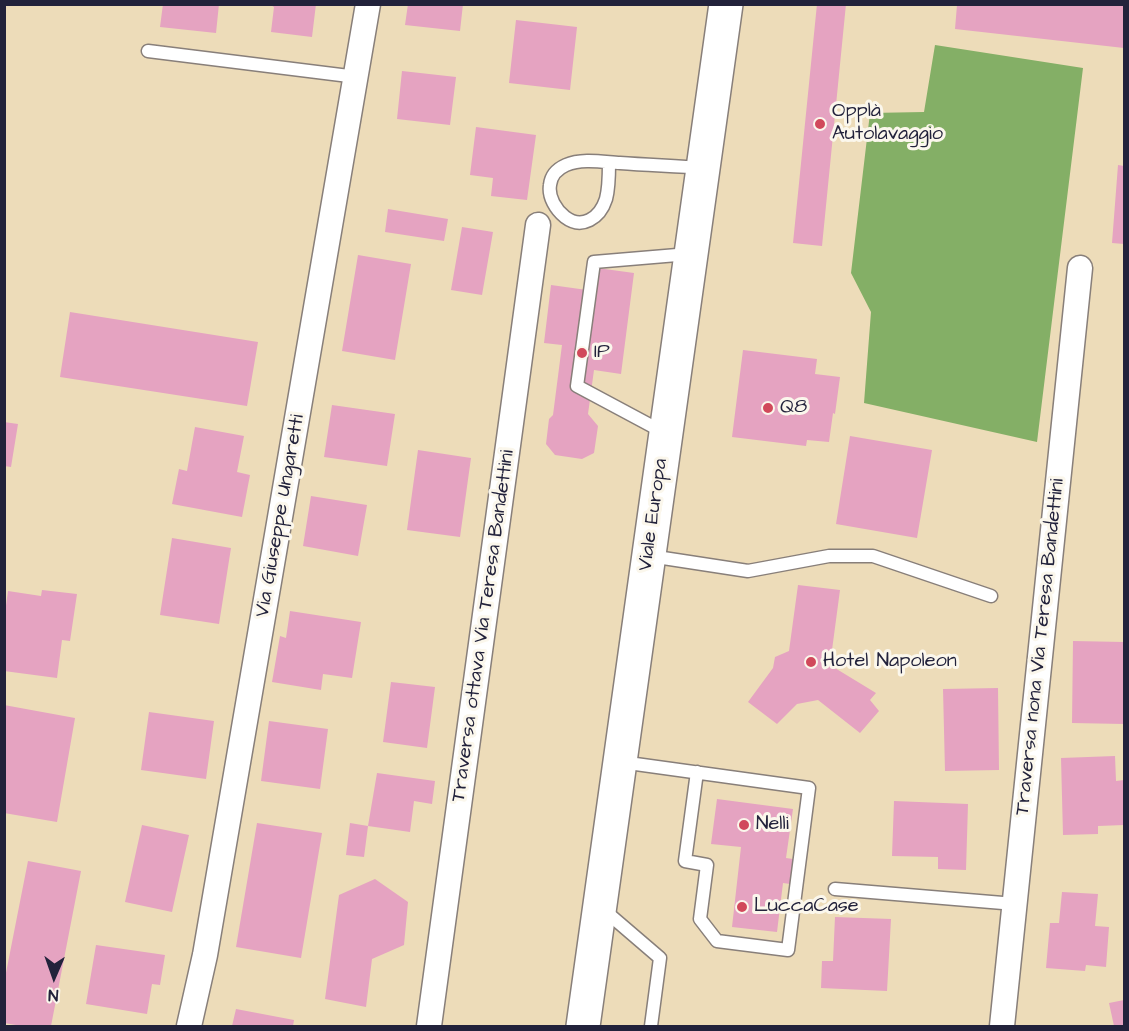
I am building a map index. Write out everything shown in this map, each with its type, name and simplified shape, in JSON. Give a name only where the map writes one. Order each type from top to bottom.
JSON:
[{"type":"main road","name":"Viale Europa","points":[[583,1026],[726,4]]},
{"type":"street","name":"Via Giuseppe Ungaretti","points":[[189,1026],[205,955],[368,4]]},
{"type":"street","name":"Traversa ottava Via Teresa Bandettini","points":[[429,1026],[538,225]]},
{"type":"street","name":"Traversa nona Via Teresa Bandettini","points":[[1002,1026],[1080,268]]},
{"type":"lane","points":[[148,51],[357,77]]},
{"type":"lane","points":[[609,163],[607,198],[594,218],[582,224],[572,222],[558,212],[550,193],[553,174],[567,164],[581,161],[704,168]]},
{"type":"lane","points":[[666,434],[578,386],[594,262],[691,254]]},
{"type":"lane","points":[[648,556],[748,571],[829,556],[873,556],[991,596]]},
{"type":"lane","points":[[620,762],[697,772],[809,788],[788,951],[717,941],[700,919],[707,865],[685,861],[697,772]]},
{"type":"lane","points":[[835,889],[1015,904]]},
{"type":"lane","points":[[600,906],[660,958],[651,1026]]},
{"type":"green space","points":[[935,45],[1083,68],[1037,442],[864,403],[871,312],[851,273],[870,113],[924,112]]},
{"type":"building","points":[[163,4],[219,4],[216,33],[160,27]]},
{"type":"building","points":[[269,4],[316,4],[312,37],[271,32],[274,7]]},
{"type":"building","points":[[408,4],[463,4],[460,31],[405,25]]},
{"type":"building","name":"Opplà Autolavaggio","points":[[817,4],[846,4],[822,246],[793,243]]},
{"type":"building","points":[[957,5],[1124,5],[1124,48],[955,29]]},
{"type":"building","points":[[516,20],[577,27],[570,90],[509,83]]},
{"type":"building","points":[[402,71],[456,77],[450,125],[397,119]]},
{"type":"building","points":[[476,127],[536,135],[527,200],[491,196],[493,178],[470,175]]},
{"type":"building","points":[[1118,165],[1124,166],[1124,244],[1112,243]]},
{"type":"building","points":[[388,209],[448,219],[444,241],[385,232]]},
{"type":"building","points":[[462,227],[493,232],[482,295],[451,290]]},
{"type":"building","points":[[358,255],[411,264],[395,360],[342,351]]},
{"type":"building","points":[[590,267],[634,273],[621,374],[594,370],[588,414],[598,426],[594,453],[582,459],[555,455],[546,444],[549,419],[553,415],[562,345],[544,343],[551,285],[587,290]]},
{"type":"building","points":[[70,312],[258,342],[247,406],[60,377]]},
{"type":"building","points":[[743,350],[817,359],[815,374],[840,377],[829,442],[807,440],[806,446],[732,437]]},
{"type":"building","points":[[332,405],[395,414],[387,466],[324,457]]},
{"type":"building","points":[[4,422],[18,424],[11,467],[4,466]]},
{"type":"building","points":[[195,427],[244,436],[237,472],[250,475],[242,517],[172,504],[179,469],[187,471]]},
{"type":"building","points":[[850,436],[932,450],[917,538],[836,524]]},
{"type":"building","points":[[418,450],[471,458],[460,537],[407,530]]},
{"type":"building","points":[[311,496],[367,505],[358,556],[303,546]]},
{"type":"building","points":[[172,538],[231,548],[219,624],[160,615]]},
{"type":"building","points":[[798,585],[840,590],[830,665],[876,693],[870,700],[879,711],[860,733],[818,700],[797,704],[777,724],[748,702],[773,668],[775,657],[789,651]]},
{"type":"building","points":[[42,590],[77,594],[70,641],[62,640],[57,678],[4,671],[4,620],[8,591],[41,596]]},
{"type":"building","points":[[290,611],[361,622],[352,678],[323,674],[321,690],[272,682],[280,636],[286,638]]},
{"type":"building","points":[[1073,641],[1124,642],[1124,724],[1072,723]]},
{"type":"building","points":[[391,682],[435,687],[427,748],[383,742]]},
{"type":"building","points":[[998,688],[999,770],[945,771],[943,689]]},
{"type":"building","points":[[4,705],[75,718],[57,822],[4,813]]},
{"type":"building","points":[[149,712],[214,721],[206,779],[141,770]]},
{"type":"building","points":[[269,721],[328,729],[320,789],[261,781]]},
{"type":"building","points":[[1115,756],[1116,781],[1124,780],[1124,825],[1098,826],[1098,834],[1063,835],[1061,758]]},
{"type":"building","points":[[377,773],[435,781],[432,804],[414,801],[410,832],[368,826]]},
{"type":"building","points":[[717,799],[793,809],[786,858],[793,859],[790,884],[783,883],[777,932],[732,927],[741,847],[711,844]]},
{"type":"building","points":[[894,801],[968,804],[966,870],[938,869],[938,857],[892,856]]},
{"type":"building","points":[[257,823],[322,833],[301,958],[236,947]]},
{"type":"building","points":[[350,823],[368,826],[364,857],[346,855]]},
{"type":"building","points":[[142,825],[189,835],[172,912],[125,902]]},
{"type":"building","points":[[28,861],[81,871],[51,1026],[22,1026],[4,1023],[4,983]]},
{"type":"building","points":[[375,879],[408,902],[404,945],[372,959],[366,1007],[325,999],[339,895]]},
{"type":"building","points":[[1062,892],[1098,894],[1095,926],[1109,927],[1106,967],[1086,965],[1085,971],[1046,968],[1050,923],[1059,923]]},
{"type":"building","points":[[835,917],[891,919],[887,991],[821,988],[822,961],[833,961]]},
{"type":"building","points":[[96,945],[165,955],[160,985],[152,984],[147,1014],[86,1004]]},
{"type":"building","points":[[1124,1000],[1124,1026],[1114,1026],[1109,1003]]},
{"type":"building","points":[[236,1009],[294,1020],[293,1026],[232,1026]]},
{"type":"place","name":"Opplà Autolavaggio","points":[[820,124]]},
{"type":"place","name":"IP","points":[[582,353]]},
{"type":"place","name":"Q8","points":[[768,408]]},
{"type":"place","name":"Hotel Napoleon","points":[[811,662]]},
{"type":"place","name":"Nelli","points":[[744,825]]},
{"type":"place","name":"LuccaCase","points":[[742,907]]}]
